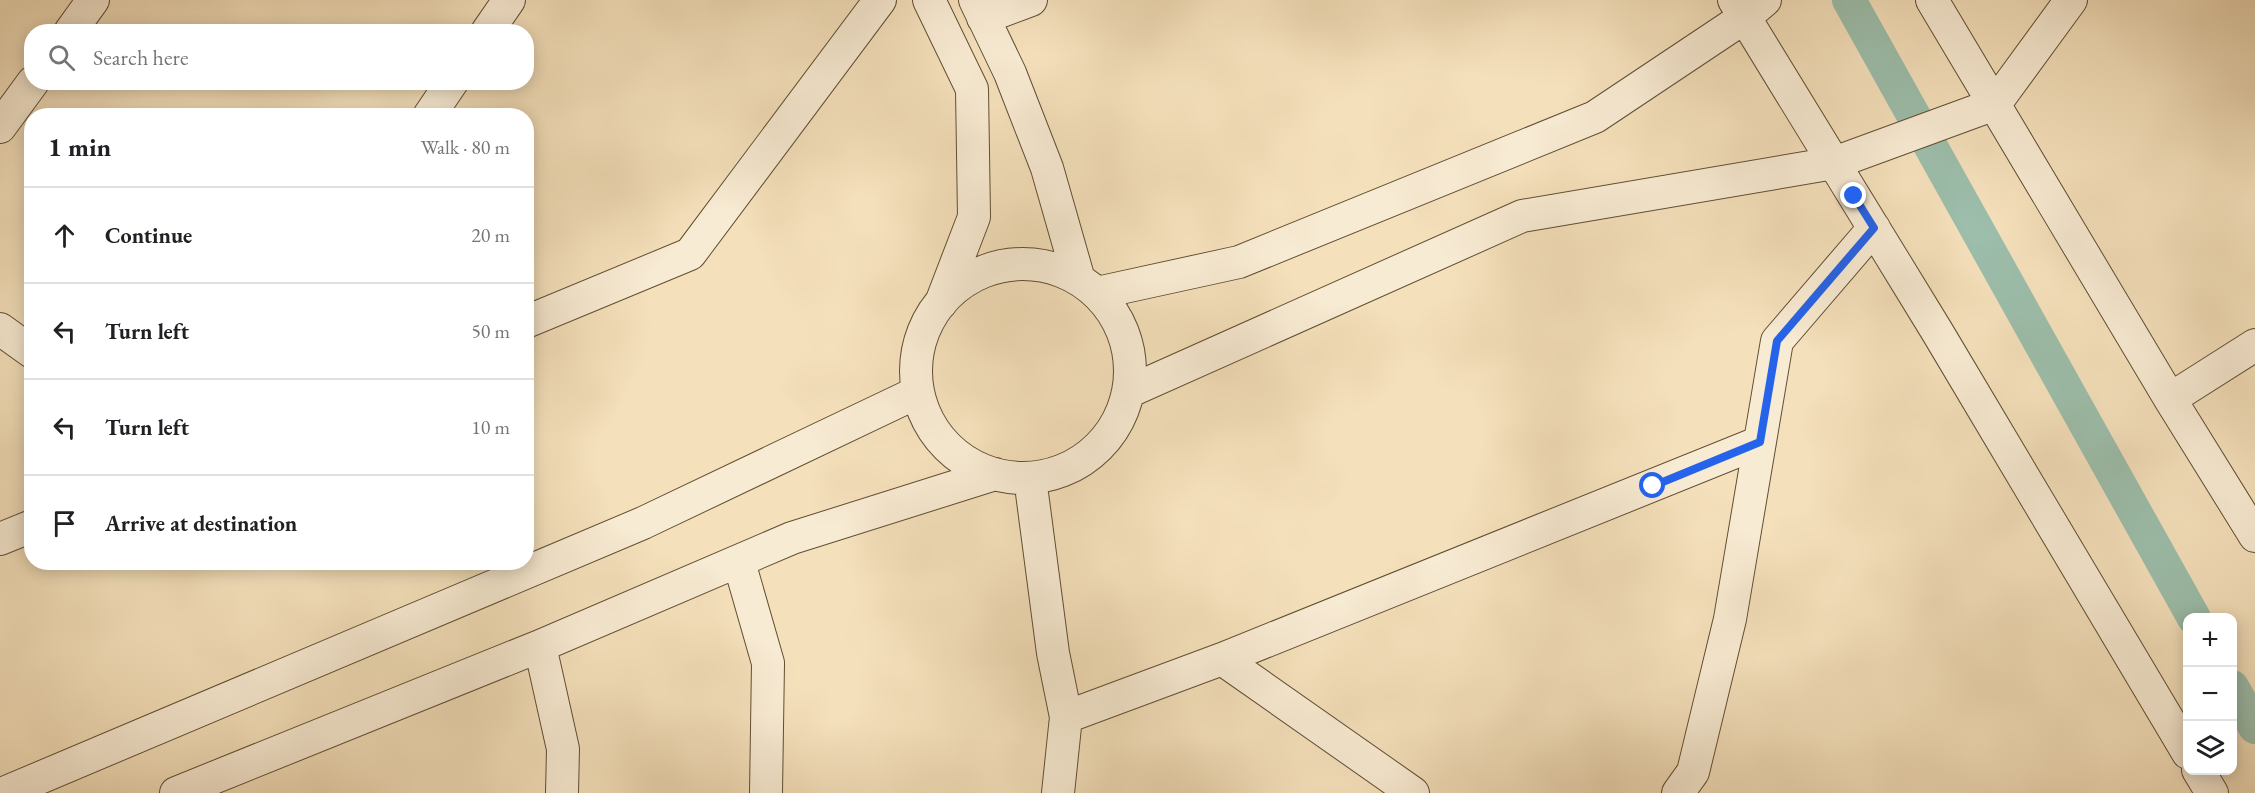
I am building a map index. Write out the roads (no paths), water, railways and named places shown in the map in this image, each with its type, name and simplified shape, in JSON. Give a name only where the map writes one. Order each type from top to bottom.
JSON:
[{"type":"street","points":[[76,24],[93,0]]},
{"type":"street","points":[[492,24],[509,0]]},
{"type":"street","points":[[534,319],[690,254],[880,0]]},
{"type":"street","points":[[929,0],[972,89],[974,218],[941,303],[928,323],[920,345],[917,368],[918,392],[925,415],[954,453],[974,466],[995,474],[1030,478],[1053,474],[1074,465],[1094,452],[1109,434],[1121,414],[1128,392],[1130,371],[1128,349],[1122,328],[1111,310],[1088,287],[1060,270],[1038,265],[1017,265],[996,268],[975,276],[956,288],[941,303]]},
{"type":"street","points":[[1030,0],[979,9],[1010,73],[1047,168],[1088,287]]},
{"type":"street","points":[[1932,0],[2170,399],[2255,536]]},
{"type":"street","points":[[1128,392],[1522,216],[1834,163],[1995,104],[2071,0]]},
{"type":"street","points":[[1088,287],[1239,262],[1595,117],[1748,6],[1834,163],[2183,746]]},
{"type":"street","points":[[0,127],[27,90]]},
{"type":"street","points":[[434,108],[447,90]]},
{"type":"street","points":[[1678,793],[1693,772],[1728,630],[1777,341],[1874,228]]},
{"type":"street","points":[[0,329],[24,346]]},
{"type":"street","points":[[2170,399],[2255,345]]},
{"type":"street","points":[[534,569],[643,523],[918,392]]},
{"type":"street","points":[[1066,717],[1222,659],[1760,442]]},
{"type":"street","points":[[176,793],[540,646],[792,538],[995,474]]},
{"type":"street","points":[[1030,478],[1053,653],[1066,717],[1058,793]]},
{"type":"street","points":[[0,539],[24,529]]},
{"type":"street","points":[[739,562],[768,663],[766,793]]},
{"type":"street","points":[[4,793],[532,570]]},
{"type":"street","points":[[540,646],[563,749],[562,793]]},
{"type":"street","points":[[1222,659],[1413,793]]},
{"type":"street","points":[[2201,775],[2212,793]]},
{"type":"waterway","points":[[1849,0],[2191,613]]},
{"type":"waterway","points":[[2237,696],[2255,727]]}]
